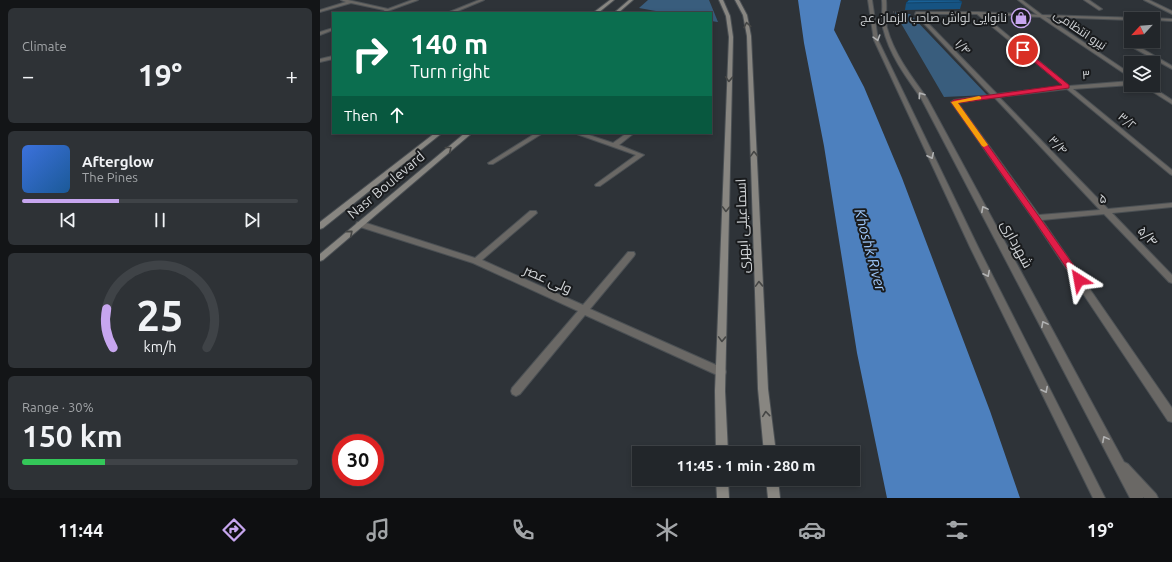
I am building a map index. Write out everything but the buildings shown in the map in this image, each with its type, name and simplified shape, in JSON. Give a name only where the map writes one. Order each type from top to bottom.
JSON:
[{"type":"main road","points":[[596,12],[612,0]]},
{"type":"main road","points":[[617,12],[632,0]]},
{"type":"main road","name":"اسماعیلی ابهری","points":[[721,0],[728,16],[731,37],[721,372],[722,446]]},
{"type":"main road","name":"اسماعیلی ابهری","points":[[737,0],[745,15],[749,36],[764,389],[769,446]]},
{"type":"main road","name":"Nasr Boulevard","points":[[320,226],[438,134]]},
{"type":"main road","name":"Nasr Boulevard","points":[[320,258],[469,134]]},
{"type":"main road","points":[[722,486],[723,498]]},
{"type":"main road","points":[[773,486],[774,498]]},
{"type":"street","points":[[343,0],[388,10]]},
{"type":"street","points":[[383,12],[416,0]]},
{"type":"street","points":[[452,12],[482,0]]},
{"type":"street","points":[[870,0],[876,40],[974,247],[1099,498]]},
{"type":"street","name":"شهرداری","points":[[884,0],[885,27],[893,48],[906,74],[928,105],[1114,457],[1138,498]]},
{"type":"street","name":"نیرو انتظامی","points":[[1020,0],[1041,16],[1124,71]]},
{"type":"street","points":[[1086,0],[1100,9]]},
{"type":"street","points":[[1146,0],[1172,13]]},
{"type":"street","points":[[320,11],[350,2]]},
{"type":"street","points":[[916,14],[978,13],[1124,19]]},
{"type":"street","name":"۳/۲","points":[[978,13],[1172,173]]},
{"type":"street","name":"۱/۴","points":[[916,14],[995,95]]},
{"type":"street","points":[[1160,19],[1172,20]]},
{"type":"street","points":[[320,34],[332,29]]},
{"type":"street","points":[[1137,48],[1172,68]]},
{"type":"street","points":[[320,61],[332,57]]},
{"type":"street","name":"۳","points":[[1037,218],[954,102],[1067,86],[1124,83]]},
{"type":"street","points":[[1156,92],[1172,102]]},
{"type":"street","name":"۳/۴","points":[[995,95],[1105,210]]},
{"type":"street","points":[[491,163],[538,134]]},
{"type":"street","points":[[579,134],[641,155],[598,185]]},
{"type":"street","points":[[614,146],[630,134]]},
{"type":"street","name":"۵","points":[[1037,218],[1105,210],[1172,205]]},
{"type":"street","name":"۵/۴","points":[[1105,210],[1172,280]]},
{"type":"street","points":[[476,261],[532,213]]},
{"type":"street","points":[[1037,218],[1172,416]]},
{"type":"street","name":"ولی عصر","points":[[360,224],[476,261],[721,372]]},
{"type":"street","points":[[516,391],[631,254]]},
{"type":"street","points":[[1114,457],[1152,498]]},
{"type":"path","points":[[885,11],[916,14]]},
{"type":"shaded area","points":[[648,0],[709,0],[718,22],[712,21],[712,12],[661,12],[639,8]]},
{"type":"shaded area","points":[[895,13],[910,14],[987,95],[944,97]]},
{"type":"water","name":"Khoshk River","points":[[798,0],[841,0],[834,30],[864,87],[902,178],[990,411],[1020,498],[887,498],[857,353],[824,146],[804,43]]},
{"type":"slow traffic","points":[[979,98],[954,102],[984,145]]},
{"type":"place","name":"نانوایی لواش صاحب الزمان عج","points":[[1021,18]]},
{"type":"route","points":[[1023,50],[1067,86],[954,102],[1037,218],[1079,280]]}]
